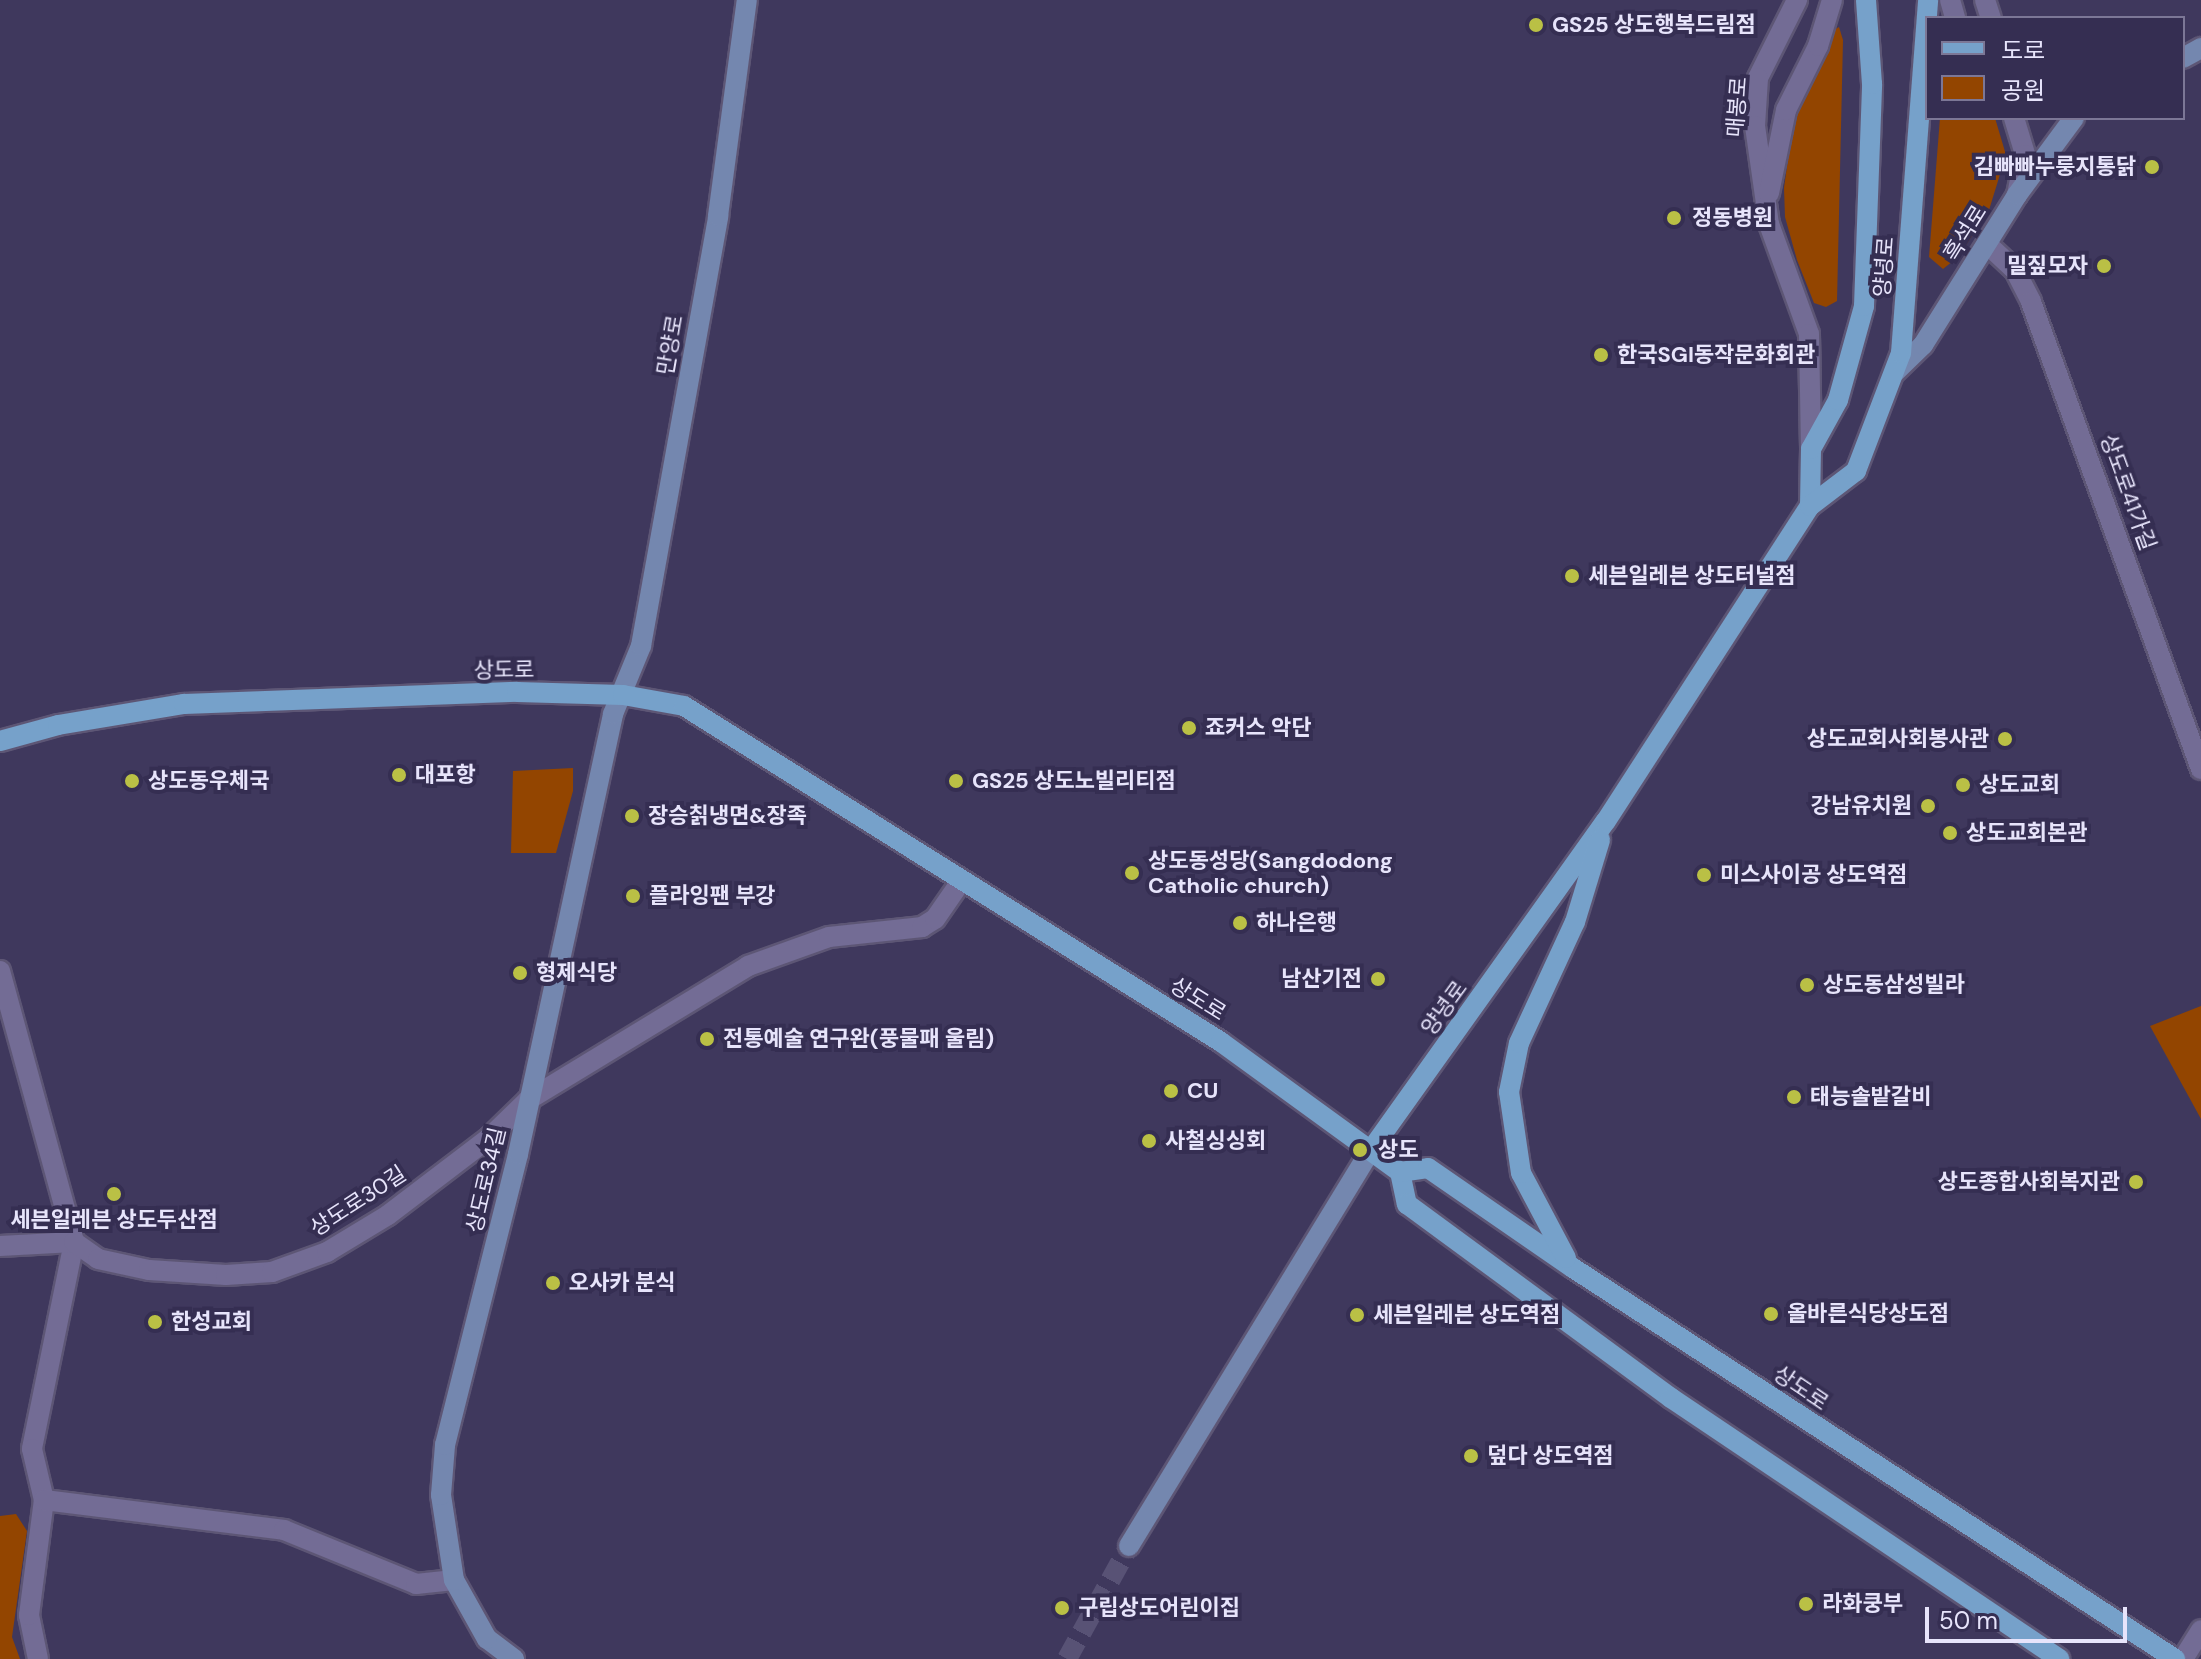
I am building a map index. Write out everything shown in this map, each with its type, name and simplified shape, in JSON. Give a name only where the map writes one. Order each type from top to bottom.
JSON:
[{"type":"main road","name":"양녕로","points":[[1810,506],[1811,449],[1838,400],[1864,306],[1872,84],[1866,0]]},
{"type":"main road","name":"양녕로","points":[[1371,1150],[1606,821],[1810,506],[1856,471],[1901,353],[1925,39]]},
{"type":"main road","name":"상도로","points":[[0,741],[58,725],[184,704],[517,692],[623,695],[684,706],[1221,1042],[1400,1172],[1428,1168],[1573,1268],[2175,1659]]},
{"type":"main road","points":[[1573,1268],[1542,1221],[1521,1173],[1509,1092],[1519,1043],[1575,922],[1606,821]]},
{"type":"main road","points":[[1400,1172],[1407,1204],[1671,1398],[2060,1659]]},
{"type":"street","name":"만양로","points":[[623,695],[641,646],[718,216],[747,0]]},
{"type":"street","name":"매봉로","points":[[1797,0],[1758,78],[1755,126],[1767,216],[1809,334],[1811,449]]},
{"type":"street","points":[[1767,216],[1786,110],[1818,46],[1832,0]]},
{"type":"street","points":[[2015,120],[2024,140]]},
{"type":"street","points":[[2017,195],[2025,120]]},
{"type":"street","name":"흑석로","points":[[1895,372],[1923,345],[2017,195],[2073,120]]},
{"type":"street","name":"상도로41가길","points":[[1987,244],[2015,270],[2031,302],[2201,769]]},
{"type":"street","name":"상도로34길","points":[[514,1659],[487,1639],[454,1580],[441,1495],[445,1445],[528,1100],[613,714],[623,695]]},
{"type":"street","points":[[528,1100],[748,966],[829,937],[922,927],[935,919],[962,880]]},
{"type":"street","points":[[0,971],[74,1242],[32,1449],[44,1500],[29,1615],[38,1659]]},
{"type":"street","name":"상도로30길","points":[[74,1242],[98,1259],[149,1270],[272,1272],[327,1252],[388,1215],[489,1138],[528,1100]]},
{"type":"street","name":"양녕로","points":[[1129,1546],[1371,1150]]},
{"type":"street","points":[[0,1246],[74,1242]]},
{"type":"street","points":[[44,1500],[284,1530],[416,1584],[454,1580]]},
{"type":"street","points":[[2183,1659],[2201,1630]]},
{"type":"green space","points":[[1839,27],[1843,40],[1837,301],[1826,307],[1814,303],[1797,260],[1785,217],[1784,188],[1794,114],[1832,31]]},
{"type":"green space","points":[[1940,120],[1996,120],[2006,155],[1989,210],[1958,257],[1943,269],[1929,257]]},
{"type":"green space","points":[[573,768],[573,791],[556,853],[511,853],[513,771]]},
{"type":"green space","points":[[2201,1006],[2201,1119],[2150,1026]]},
{"type":"green space","points":[[16,1514],[27,1531],[12,1637],[20,1659],[0,1659],[0,1516]]},
{"type":"tunnel","points":[[1067,1659],[1129,1546]]},
{"type":"place","name":"GS25 상도행복드림점","points":[[1536,25]]},
{"type":"place","name":"김빠빠누룽지통닭","points":[[2152,167]]},
{"type":"place","name":"정동병원","points":[[1674,218]]},
{"type":"place","name":"밀짚모자","points":[[2104,266]]},
{"type":"place","name":"한국SGI동작문화회관","points":[[1601,355]]},
{"type":"place","name":"세븐일레븐 상도터널점","points":[[1572,576]]},
{"type":"place","name":"죠커스 악단","points":[[1189,728]]},
{"type":"place","name":"상도교회사회봉사관","points":[[2005,739]]},
{"type":"place","name":"대포항","points":[[399,775]]},
{"type":"place","name":"상도동우체국","points":[[132,781]]},
{"type":"place","name":"GS25 상도노빌리티점","points":[[956,781]]},
{"type":"place","name":"상도교회","points":[[1963,785]]},
{"type":"place","name":"강남유치원","points":[[1928,806]]},
{"type":"place","name":"장승칡냉면&장족","points":[[632,816]]},
{"type":"place","name":"상도교회본관","points":[[1950,833]]},
{"type":"place","name":"상도동성당(Sangdodong Catholic church)","points":[[1132,873]]},
{"type":"place","name":"미스사이공 상도역점","points":[[1704,875]]},
{"type":"place","name":"플라잉팬 부강","points":[[633,896]]},
{"type":"place","name":"하나은행","points":[[1240,923]]},
{"type":"place","name":"형제식당","points":[[520,973]]},
{"type":"place","name":"남산기전","points":[[1378,979]]},
{"type":"place","name":"상도동삼성빌라","points":[[1807,985]]},
{"type":"place","name":"전통예술 연구완(풍물패 울림)","points":[[707,1039]]},
{"type":"place","name":"CU","points":[[1171,1091]]},
{"type":"place","name":"태능솔밭갈비","points":[[1794,1097]]},
{"type":"place","name":"사철싱싱회","points":[[1149,1141]]},
{"type":"place","name":"상도","points":[[1360,1150]]},
{"type":"place","name":"상도종합사회복지관","points":[[2136,1182]]},
{"type":"place","name":"세븐일레븐 상도두산점","points":[[114,1194]]},
{"type":"place","name":"오사카 분식","points":[[553,1283]]},
{"type":"place","name":"올바른식당상도점","points":[[1771,1314]]},
{"type":"place","name":"세븐일레븐 상도역점","points":[[1357,1315]]},
{"type":"place","name":"한성교회","points":[[155,1322]]},
{"type":"place","name":"덮다 상도역점","points":[[1471,1456]]},
{"type":"place","name":"라화쿵부","points":[[1806,1604]]},
{"type":"place","name":"구립상도어린이집","points":[[1062,1608]]}]
